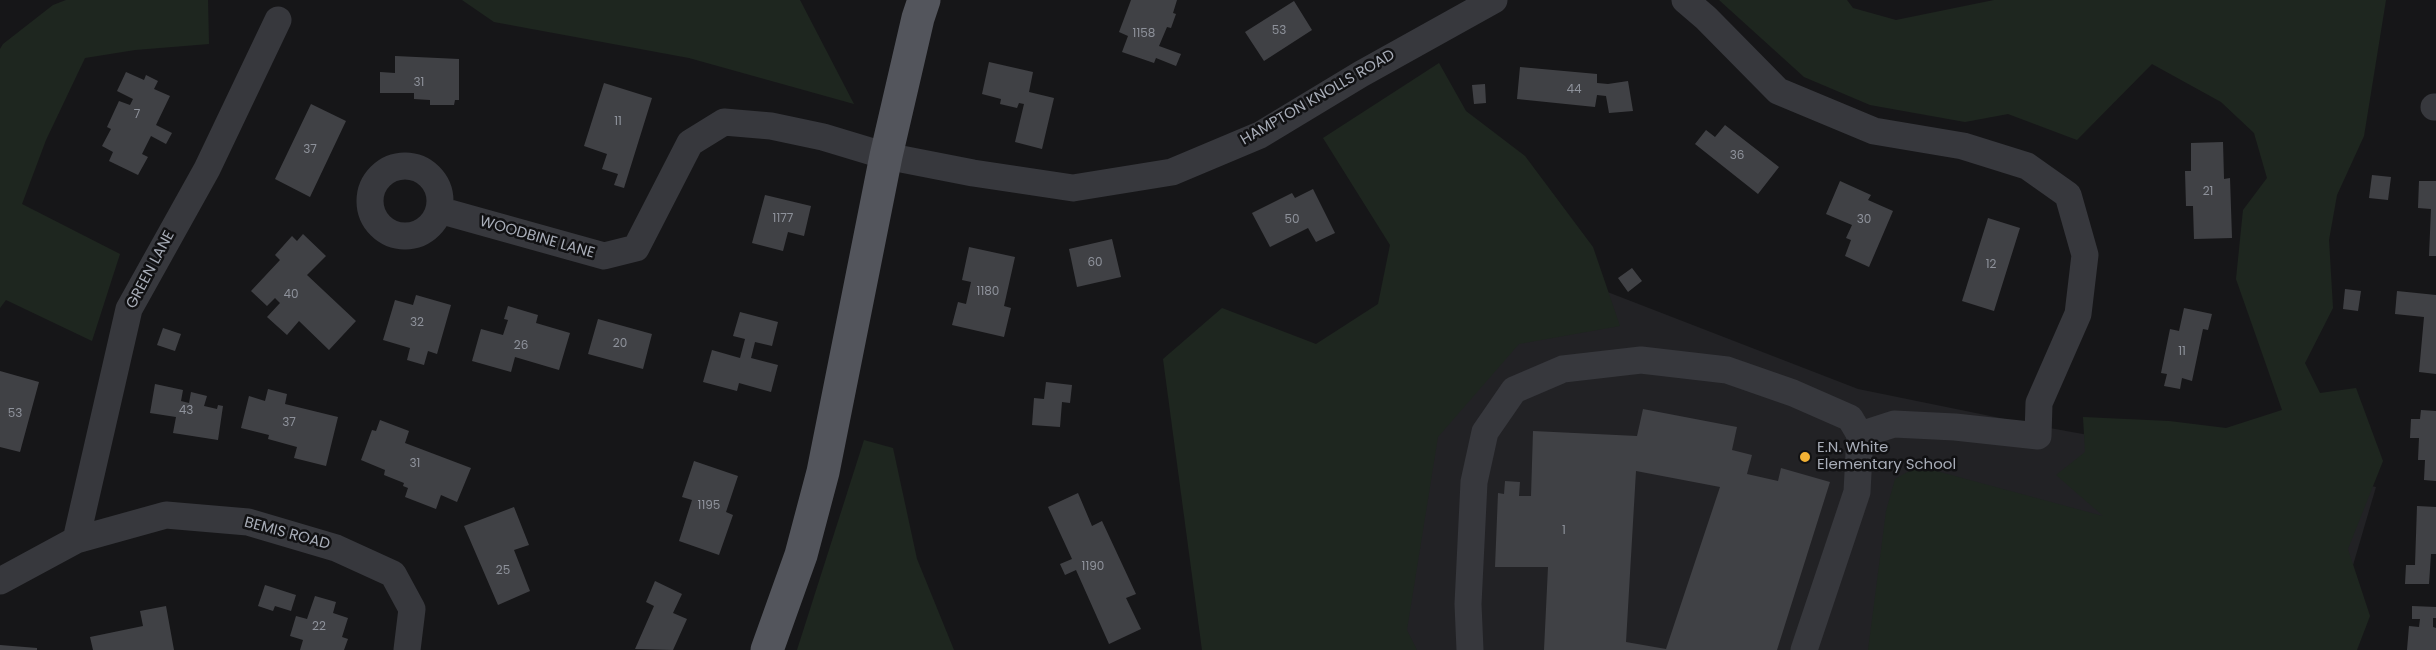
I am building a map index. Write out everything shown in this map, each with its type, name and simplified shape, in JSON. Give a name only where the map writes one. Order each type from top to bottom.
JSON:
[{"type":"main road","points":[[767,650],[801,555],[823,472],[886,156],[924,0]]},
{"type":"street","name":"HAMPTON KNOLLS ROAD","points":[[886,156],[973,173],[1073,188],[1172,172],[1260,135],[1361,74],[1494,0]]},
{"type":"street","points":[[1685,0],[1706,18],[1778,91],[1874,131],[1963,146],[2027,166],[2068,195],[2085,255],[2078,314],[2039,403],[2038,436],[1955,427],[1894,424],[1860,435]]},
{"type":"street","name":"GREEN LANE","points":[[76,540],[129,309],[207,169],[278,20]]},
{"type":"street","name":"WOODBINE LANE","points":[[439,210],[604,256],[636,248],[690,143],[723,122],[771,126],[886,156]]},
{"type":"street","points":[[1470,650],[1468,604],[1474,482],[1485,432],[1514,390],[1563,369],[1641,360],[1727,370],[1793,393],[1850,418],[1860,435],[1857,492],[1804,650]]},
{"type":"street","name":"BEMIS ROAD","points":[[0,581],[76,540],[166,515],[248,522],[336,548],[393,574],[412,609],[408,650]]},
{"type":"shaded area","points":[[66,0],[208,0],[209,44],[135,50],[85,58],[46,140],[22,204],[120,254],[92,341],[6,300],[0,308],[0,49],[3,44],[53,5]]},
{"type":"shaded area","points":[[462,0],[800,0],[854,104],[689,58],[494,22]]},
{"type":"shaded area","points":[[1719,0],[1847,0],[1853,8],[1896,20],[1994,0],[2386,0],[2364,136],[2337,195],[2329,240],[2333,308],[2305,363],[2320,393],[2356,388],[2383,461],[2348,549],[2370,616],[2357,650],[1868,650],[1886,511],[1895,479],[1918,466],[2103,516],[2056,475],[2085,452],[2083,417],[2169,421],[2226,428],[2282,410],[2236,279],[2243,210],[2267,178],[2254,133],[2221,102],[2152,64],[2077,140],[2008,114],[1965,122],[1870,105],[1804,77]]},
{"type":"shaded area","points":[[1439,63],[1466,111],[1525,156],[1593,247],[1620,326],[1519,344],[1438,437],[1407,630],[1417,650],[1202,650],[1163,359],[1222,308],[1316,344],[1378,304],[1390,245],[1323,138]]},
{"type":"shaded area","name":"E.N. White Elementary School","points":[[1455,233],[1858,389],[2044,427],[2376,487],[2328,650],[1353,650]]},
{"type":"shaded area","points":[[864,440],[893,448],[917,559],[954,650],[797,650]]},
{"type":"building","points":[[1131,0],[1177,0],[1173,13],[1176,14],[1171,28],[1167,27],[1159,46],[1181,54],[1176,66],[1156,58],[1154,63],[1122,52],[1128,36],[1119,32]]},
{"type":"building","points":[[1294,1],[1312,30],[1264,61],[1245,32]]},
{"type":"building","points":[[395,56],[459,59],[459,100],[455,100],[454,105],[430,105],[430,100],[414,99],[414,93],[380,93],[380,72],[395,73]]},
{"type":"building","points":[[989,62],[1033,72],[1029,92],[1054,98],[1042,149],[1015,142],[1024,104],[1019,103],[1017,108],[1000,104],[1001,99],[982,94]]},
{"type":"building","points":[[1520,67],[1597,74],[1597,83],[1628,81],[1633,111],[1609,113],[1606,96],[1597,95],[1595,107],[1517,99]]},
{"type":"building","points":[[126,72],[144,80],[146,75],[158,81],[154,89],[170,96],[156,125],[172,133],[166,144],[151,136],[142,154],[148,157],[138,175],[109,161],[113,152],[102,146],[111,129],[107,127],[119,101],[130,105],[133,99],[117,91]]},
{"type":"building","points":[[604,83],[652,98],[624,188],[614,185],[618,174],[602,169],[607,154],[584,146]]},
{"type":"building","points":[[1485,84],[1486,103],[1474,104],[1472,85]]},
{"type":"building","points":[[311,104],[346,121],[310,197],[275,179]]},
{"type":"building","points":[[1725,125],[1779,167],[1758,194],[1695,144],[1706,130],[1715,137]]},
{"type":"building","points":[[2223,142],[2224,179],[2230,178],[2232,238],[2194,239],[2193,206],[2186,206],[2185,171],[2191,171],[2191,143]]},
{"type":"building","points":[[2372,175],[2391,177],[2388,200],[2369,198]]},
{"type":"building","points":[[1840,181],[1871,195],[1868,200],[1893,211],[1869,267],[1845,256],[1851,240],[1846,238],[1852,225],[1826,214]]},
{"type":"building","points":[[2419,181],[2436,181],[2436,256],[2429,256],[2431,209],[2418,208]]},
{"type":"building","points":[[1313,189],[1335,233],[1316,242],[1308,228],[1270,247],[1252,213],[1292,193],[1295,198]]},
{"type":"building","points":[[765,195],[811,206],[804,236],[788,232],[783,251],[752,243]]},
{"type":"building","points":[[1988,218],[2020,228],[1994,311],[1962,301]]},
{"type":"building","points":[[303,234],[326,256],[307,275],[356,321],[329,350],[299,321],[287,335],[267,317],[280,303],[275,298],[267,306],[251,291],[280,260],[275,255],[292,236],[297,241]]},
{"type":"building","points":[[1112,239],[1121,277],[1077,287],[1069,249]]},
{"type":"building","points":[[969,247],[1015,257],[1004,306],[1011,308],[1004,337],[952,325],[958,302],[966,304],[971,282],[962,280]]},
{"type":"building","points":[[1632,268],[1642,281],[1628,292],[1618,278]]},
{"type":"building","points":[[2345,289],[2361,291],[2358,311],[2343,309]]},
{"type":"building","points":[[2397,291],[2436,295],[2436,374],[2419,372],[2424,317],[2395,314]]},
{"type":"building","points":[[416,295],[451,305],[437,354],[428,351],[424,365],[407,360],[410,348],[383,340],[395,300],[413,305]]},
{"type":"building","points":[[508,306],[538,315],[536,323],[570,333],[559,370],[515,357],[511,372],[472,361],[481,329],[503,335],[508,320],[504,319]]},
{"type":"building","points":[[2184,308],[2212,314],[2208,330],[2203,329],[2192,381],[2182,378],[2180,389],[2164,386],[2167,374],[2161,373],[2170,329],[2179,331]]},
{"type":"building","points":[[740,312],[778,322],[772,346],[755,342],[751,358],[778,365],[771,392],[739,383],[737,391],[703,382],[712,350],[740,358],[745,339],[733,336]]},
{"type":"building","points":[[598,319],[652,334],[643,369],[588,354]]},
{"type":"building","points":[[163,328],[181,334],[175,351],[157,345]]},
{"type":"building","points":[[0,371],[39,382],[20,452],[0,447]]},
{"type":"building","points":[[1046,382],[1072,385],[1070,403],[1062,402],[1060,427],[1032,425],[1034,398],[1044,399]]},
{"type":"building","points":[[155,384],[183,390],[181,401],[189,403],[191,392],[207,396],[204,406],[217,409],[218,405],[223,406],[218,440],[173,433],[176,417],[150,413]]},
{"type":"building","points":[[268,389],[287,394],[285,404],[338,417],[326,466],[294,458],[297,447],[268,439],[269,435],[241,428],[249,396],[265,401]]},
{"type":"building","points":[[1643,409],[1737,427],[1732,450],[1752,455],[1747,474],[1778,481],[1781,468],[1830,482],[1777,650],[1544,650],[1548,567],[1495,567],[1498,493],[1504,494],[1505,481],[1520,482],[1519,496],[1531,496],[1533,431],[1637,436]],"holes":[[[1636,471],[1720,487],[1666,649],[1626,642]]]},
{"type":"building","points":[[2421,410],[2436,411],[2436,481],[2424,480],[2425,460],[2418,460],[2419,438],[2410,438],[2411,419],[2420,419]]},
{"type":"building","points":[[380,420],[409,431],[405,443],[471,468],[457,502],[441,495],[436,509],[405,497],[408,488],[403,486],[404,483],[384,475],[385,470],[361,460],[372,430],[376,431]]},
{"type":"building","points":[[694,461],[738,476],[726,512],[733,515],[719,555],[679,541],[692,500],[682,497]]},
{"type":"building","points":[[1078,493],[1092,526],[1102,521],[1136,594],[1126,598],[1141,629],[1109,644],[1076,570],[1065,575],[1060,564],[1072,559],[1048,507]]},
{"type":"building","points":[[2417,506],[2436,507],[2436,554],[2431,554],[2429,584],[2405,584],[2406,565],[2415,565]]},
{"type":"building","points":[[514,507],[529,545],[514,550],[530,591],[498,605],[464,526]]},
{"type":"building","points":[[655,581],[682,594],[673,613],[687,619],[673,650],[635,649],[654,606],[646,602]]},
{"type":"building","points":[[265,585],[296,595],[291,611],[275,606],[273,611],[258,606]]},
{"type":"building","points":[[315,596],[336,602],[333,613],[348,618],[342,637],[348,639],[344,650],[300,650],[303,640],[290,636],[296,616],[307,619]]},
{"type":"building","points":[[166,606],[174,650],[93,650],[90,637],[143,626],[140,611]]},
{"type":"building","points":[[2412,606],[2436,607],[2433,627],[2436,628],[2436,650],[2407,650],[2409,626],[2419,627],[2420,619],[2412,619]]},
{"type":"building","points":[[0,645],[37,648],[37,650],[0,650]]},
{"type":"place","name":"E.N. White Elementary School","points":[[1805,457]]}]
